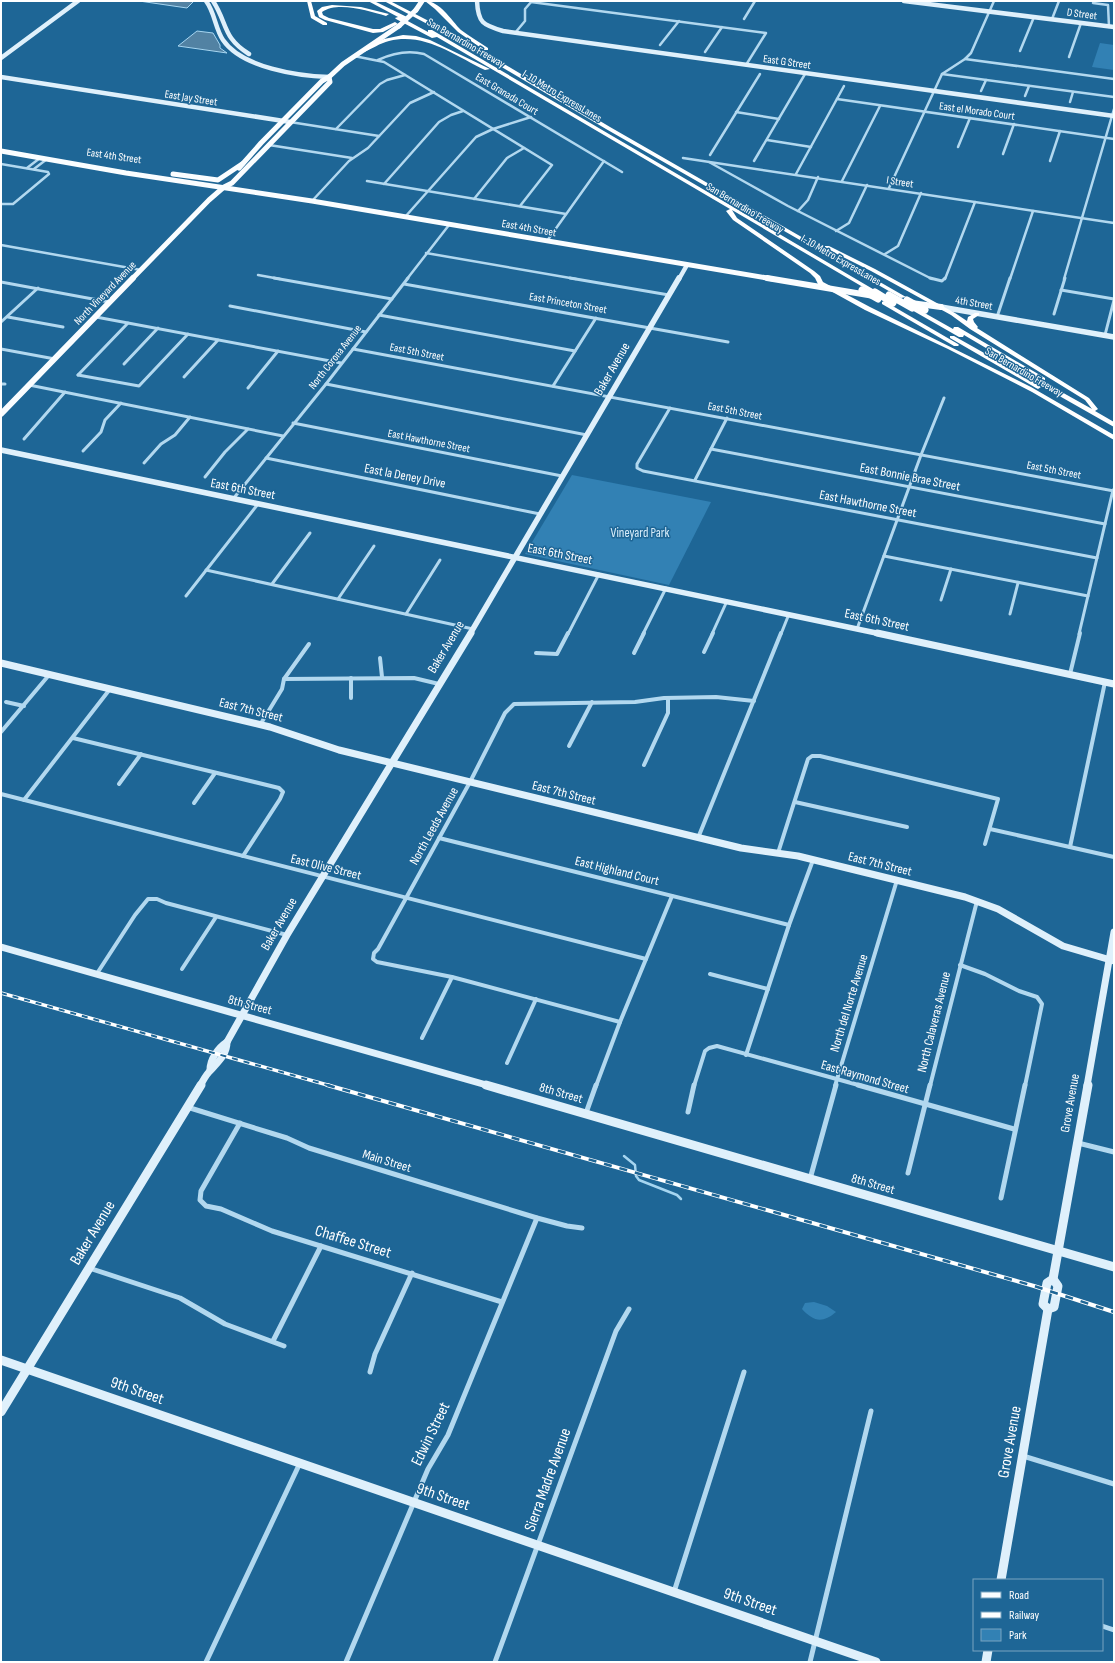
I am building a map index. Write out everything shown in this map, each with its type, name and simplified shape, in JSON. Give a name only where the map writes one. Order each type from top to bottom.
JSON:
[{"type":"highway","points":[[309,1],[312,16],[320,22],[338,28],[380,37]]},
{"type":"highway","name":"San Bernardino Freeway","points":[[364,1],[408,23],[490,70],[1114,438]]},
{"type":"highway","name":"I-10 Metro ExpressLanes","points":[[370,1],[442,37],[1114,431]]},
{"type":"highway","name":"I-10 Metro ExpressLanes","points":[[378,1],[444,34],[1114,425]]},
{"type":"highway","name":"San Bernardino Freeway","points":[[386,1],[450,34],[598,122],[1114,419]]},
{"type":"highway","points":[[426,1],[437,8],[460,31],[506,63],[508,68]]},
{"type":"highway","points":[[396,25],[381,31],[369,31],[325,18],[320,15],[319,12],[323,7],[330,4],[354,3],[408,23]]},
{"type":"highway","points":[[362,51],[373,47],[382,41],[392,38],[418,37],[436,42],[475,64],[490,70]]},
{"type":"highway","points":[[729,211],[735,219],[812,272],[818,278],[820,283],[830,289],[865,308],[949,347],[1007,380],[1034,391]]},
{"type":"highway","points":[[757,213],[773,218],[941,307],[1087,399],[1095,409]]},
{"type":"highway","points":[[977,314],[970,318],[969,321],[982,333]]},
{"type":"main road","name":"North Vineyard Avenue","points":[[224,187],[226,180],[322,81],[330,77],[354,56],[380,37],[388,34],[414,8],[422,4],[421,1]]},
{"type":"main road","name":"North Vineyard Avenue","points":[[1,414],[224,187],[232,183],[330,82],[330,77]]},
{"type":"main road","points":[[254,160],[252,157],[261,147],[261,143]]},
{"type":"main road","name":"East 4th Street","points":[[1,148],[218,183],[224,187]]},
{"type":"main road","name":"East 4th Street","points":[[1,151],[139,175],[312,201],[830,289]]},
{"type":"main road","points":[[155,172],[218,180],[236,166],[242,164]]},
{"type":"main road","name":"4th Street","points":[[830,289],[941,307]]},
{"type":"street","points":[[1,58],[78,1]]},
{"type":"street","points":[[206,1],[214,13],[219,32],[225,43],[243,56],[284,71],[316,77],[330,77]]},
{"type":"street","points":[[213,1],[220,11],[230,39],[238,46],[256,57],[278,65],[330,77]]},
{"type":"street","name":"East G Street","points":[[478,1],[478,17],[482,22],[490,27],[515,33],[1113,116]]},
{"type":"street","points":[[515,33],[525,21],[525,10],[532,1],[766,34],[746,65]]},
{"type":"street","points":[[744,19],[756,1]]},
{"type":"street","name":"D Street","points":[[904,1],[1114,28]]},
{"type":"street","points":[[889,188],[942,74],[965,59],[971,53],[994,1]]},
{"type":"street","points":[[1052,20],[1059,1]]},
{"type":"street","points":[[1094,1],[1093,3],[1108,5],[1109,27]]},
{"type":"street","points":[[1020,51],[1034,17]]},
{"type":"street","points":[[660,45],[679,21]]},
{"type":"street","points":[[1069,58],[1081,23]]},
{"type":"street","points":[[705,52],[722,27]]},
{"type":"street","name":"East Granada Court","points":[[378,60],[397,53],[415,52],[424,54],[622,172]]},
{"type":"street","points":[[354,56],[378,60],[434,92],[552,165],[520,206]]},
{"type":"street","points":[[965,59],[1114,79]]},
{"type":"street","points":[[710,155],[760,74]]},
{"type":"street","points":[[754,161],[805,74]]},
{"type":"street","points":[[942,74],[1114,97]]},
{"type":"street","points":[[336,129],[380,84],[387,80],[405,75]]},
{"type":"street","name":"East Jay Street","points":[[1,77],[379,136]]},
{"type":"street","points":[[981,90],[986,80]]},
{"type":"street","points":[[796,174],[844,86]]},
{"type":"street","points":[[1025,96],[1029,86]]},
{"type":"street","points":[[312,201],[352,158],[368,148],[410,103],[434,92]]},
{"type":"street","points":[[1070,102],[1073,92]]},
{"type":"street","name":"East el Morado Court","points":[[837,100],[1114,139]]},
{"type":"street","points":[[842,181],[880,106]]},
{"type":"street","points":[[1054,314],[1114,109]]},
{"type":"street","points":[[384,184],[439,122],[451,115],[463,111]]},
{"type":"street","points":[[736,112],[779,119]]},
{"type":"street","points":[[405,217],[471,141],[493,129],[531,117]]},
{"type":"street","points":[[958,147],[970,118]]},
{"type":"street","points":[[1003,154],[1014,124]]},
{"type":"street","points":[[1050,161],[1060,131]]},
{"type":"street","points":[[767,140],[811,147]]},
{"type":"street","points":[[269,145],[352,158]]},
{"type":"street","points":[[474,199],[507,158],[524,148]]},
{"type":"street","points":[[27,168],[40,158]]},
{"type":"street","name":"I Street","points":[[683,158],[1114,223]]},
{"type":"street","points":[[34,169],[47,159]]},
{"type":"street","points":[[547,241],[604,161]]},
{"type":"street","points":[[707,161],[836,230],[938,281],[945,279],[975,202]]},
{"type":"street","points":[[1,164],[34,169],[48,172],[49,174],[13,204],[1,204]]},
{"type":"street","points":[[798,210],[808,203],[812,189],[818,178]]},
{"type":"street","points":[[367,181],[566,214]]},
{"type":"street","points":[[836,230],[849,222],[867,185]]},
{"type":"street","points":[[885,254],[898,246],[921,193]]},
{"type":"street","points":[[997,317],[1033,211]]},
{"type":"street","name":"North Corona Avenue","points":[[233,498],[326,384],[449,225]]},
{"type":"street","points":[[1,245],[141,270]]},
{"type":"street","points":[[426,253],[669,295]]},
{"type":"street","name":"Baker Avenue","points":[[1,1412],[187,1107],[210,1070],[215,1066],[228,1046],[227,1042],[287,935],[473,629],[562,476],[611,397],[687,265]]},
{"type":"street","points":[[258,275],[392,299]]},
{"type":"street","points":[[1,282],[110,302]]},
{"type":"street","name":"East Princeton Street","points":[[404,284],[728,342]]},
{"type":"street","points":[[1,322],[38,288]]},
{"type":"street","points":[[1061,290],[1114,299],[1106,335]]},
{"type":"street","points":[[230,306],[366,332]]},
{"type":"street","name":"4th Street","points":[[941,307],[1114,337]]},
{"type":"street","points":[[379,315],[575,351]]},
{"type":"street","points":[[8,316],[62,327]]},
{"type":"street","points":[[96,316],[341,363]]},
{"type":"street","points":[[553,386],[596,318]]},
{"type":"street","points":[[128,323],[78,375],[139,386],[188,334]]},
{"type":"street","points":[[124,364],[158,328]]},
{"type":"street","points":[[184,377],[218,340]]},
{"type":"street","points":[[1,349],[55,359]]},
{"type":"street","name":"East 5th Street","points":[[353,349],[1113,490]]},
{"type":"street","points":[[248,388],[278,351]]},
{"type":"street","points":[[326,384],[587,434]]},
{"type":"street","points":[[29,385],[284,436]]},
{"type":"street","points":[[24,439],[43,418],[48,409],[65,392]]},
{"type":"street","points":[[857,628],[921,454],[929,438],[944,398]]},
{"type":"street","points":[[83,452],[101,432],[104,420],[120,403]]},
{"type":"street","name":"East Hawthorne Street","points":[[670,408],[637,464],[637,468],[643,471],[1097,558]]},
{"type":"street","points":[[144,464],[162,444],[175,435],[190,417]]},
{"type":"street","points":[[695,480],[727,418]]},
{"type":"street","name":"East Hawthorne Street","points":[[293,423],[562,476]]},
{"type":"street","points":[[205,477],[225,452],[248,429]]},
{"type":"street","name":"East Bonnie Brae Street","points":[[711,449],[1105,524]]},
{"type":"street","name":"East 6th Street","points":[[1,450],[187,490],[233,498],[857,628],[1114,684]]},
{"type":"street","name":"East la Deney Drive","points":[[266,458],[540,514]]},
{"type":"street","points":[[1070,674],[1113,490]]},
{"type":"street","points":[[186,596],[258,504]]},
{"type":"street","points":[[272,584],[310,533]]},
{"type":"street","points":[[338,599],[374,546]]},
{"type":"street","points":[[884,556],[1088,596]]},
{"type":"street","points":[[406,614],[440,560]]},
{"type":"street","points":[[941,600],[951,569]]},
{"type":"street","points":[[206,570],[473,629]]},
{"type":"street","points":[[536,653],[557,654],[599,574]]},
{"type":"street","points":[[1010,614],[1018,583]]},
{"type":"street","points":[[634,653],[666,588]]},
{"type":"street","points":[[704,652],[727,601]]},
{"type":"street","points":[[698,838],[790,614]]},
{"type":"street","points":[[260,725],[282,689],[284,679],[309,644]]},
{"type":"street","points":[[380,658],[382,677]]},
{"type":"street","name":"East 7th Street","points":[[1,663],[284,731],[339,750],[698,838],[741,848],[813,860],[977,900],[998,909],[1063,946],[1112,960]]},
{"type":"street","points":[[1,732],[49,675]]},
{"type":"street","points":[[284,679],[382,677],[414,678],[439,684]]},
{"type":"street","points":[[351,678],[351,698]]},
{"type":"street","points":[[1070,847],[1105,681]]},
{"type":"street","points":[[24,800],[110,689]]},
{"type":"street","points":[[569,746],[592,702],[635,702],[668,698],[740,697],[754,700]]},
{"type":"street","points":[[644,765],[668,713],[668,698]]},
{"type":"street","points":[[6,702],[24,706]]},
{"type":"street","name":"North Leeds Avenue","points":[[452,976],[427,973],[383,962],[377,962],[373,958],[374,953],[378,949],[470,782],[506,713],[514,704],[592,702]]},
{"type":"street","points":[[73,738],[279,788],[283,792],[280,798],[243,856]]},
{"type":"street","points":[[119,784],[141,754]]},
{"type":"street","points":[[778,853],[808,759],[812,756],[820,756],[998,799],[985,844]]},
{"type":"street","points":[[194,803],[215,773]]},
{"type":"street","name":"East Olive Street","points":[[1,794],[322,877],[406,896],[646,959]]},
{"type":"street","points":[[795,802],[907,827]]},
{"type":"street","points":[[990,828],[1114,857]]},
{"type":"street","name":"East Highland Court","points":[[439,838],[789,925]]},
{"type":"street","points":[[746,1055],[789,925],[813,860]]},
{"type":"street","name":"North del Norte Avenue","points":[[810,1179],[837,1080],[897,880]]},
{"type":"street","points":[[586,1114],[620,1022],[672,896]]},
{"type":"street","points":[[96,975],[139,910],[148,899],[157,899],[216,917],[287,935]]},
{"type":"street","name":"North Calaveras Avenue","points":[[908,1173],[977,900]]},
{"type":"street","points":[[182,969],[216,917]]},
{"type":"street","name":"Grove Avenue","points":[[1001,1579],[1048,1309],[1054,1307],[1058,1286],[1053,1279],[1112,960],[1114,932]]},
{"type":"street","name":"8th Street","points":[[1,947],[1114,1267]]},
{"type":"street","points":[[960,965],[985,974],[1037,997],[1042,1004],[1014,1129],[1001,1198]]},
{"type":"street","points":[[710,974],[768,989]]},
{"type":"street","points":[[422,1038],[452,976],[620,1022]]},
{"type":"street","points":[[507,1063],[536,999]]},
{"type":"street","name":"East Raymond Street","points":[[688,1112],[692,1092],[705,1051],[709,1048],[717,1046],[1014,1129]]},
{"type":"street","name":"Main Street","points":[[187,1107],[287,1138],[309,1148],[537,1218],[566,1226],[582,1228]]},
{"type":"street","name":"Chaffee Street","points":[[240,1123],[201,1191],[200,1200],[206,1206],[221,1209],[258,1225],[321,1246],[502,1302]]},
{"type":"street","points":[[1077,1143],[1114,1152]]},
{"type":"street","name":"Edwin Street","points":[[346,1662],[413,1502],[428,1469],[448,1435],[537,1218]]},
{"type":"street","points":[[273,1341],[321,1246]]},
{"type":"street","points":[[89,1268],[180,1298],[225,1324],[284,1346]]},
{"type":"street","points":[[370,1372],[375,1354],[412,1273]]},
{"type":"street","name":"Sierra Madre Avenue","points":[[495,1662],[616,1331],[629,1309]]},
{"type":"street","name":"9th Street","points":[[1,1360],[876,1662]]},
{"type":"street","points":[[674,1592],[744,1372]]},
{"type":"street","points":[[810,1662],[871,1411]]},
{"type":"street","points":[[1022,1456],[1114,1484]]},
{"type":"street","points":[[206,1662],[300,1463]]},
{"type":"street","points":[[1103,1626],[1114,1630]]},
{"type":"street","points":[[986,1662],[988,1651]]},
{"type":"green space","points":[[1100,43],[1114,45],[1114,70],[1092,67]]},
{"type":"green space","name":"Vineyard Park","points":[[572,475],[711,502],[669,585],[525,554]]},
{"type":"green space","points":[[814,1302],[827,1306],[836,1312],[831,1316],[818,1320],[810,1316],[802,1309],[805,1303]]},
{"type":"shaded area","points":[[139,1],[194,1],[187,8]]},
{"type":"shaded area","points":[[197,31],[213,33],[220,45],[220,48],[227,53],[178,46]]},
{"type":"waterway","points":[[624,1156],[635,1165],[636,1176],[639,1180],[677,1195],[681,1199]]},
{"type":"railway","points":[[1,993],[331,1086]]},
{"type":"railway","points":[[327,1085],[1034,1286],[1114,1312]]}]
